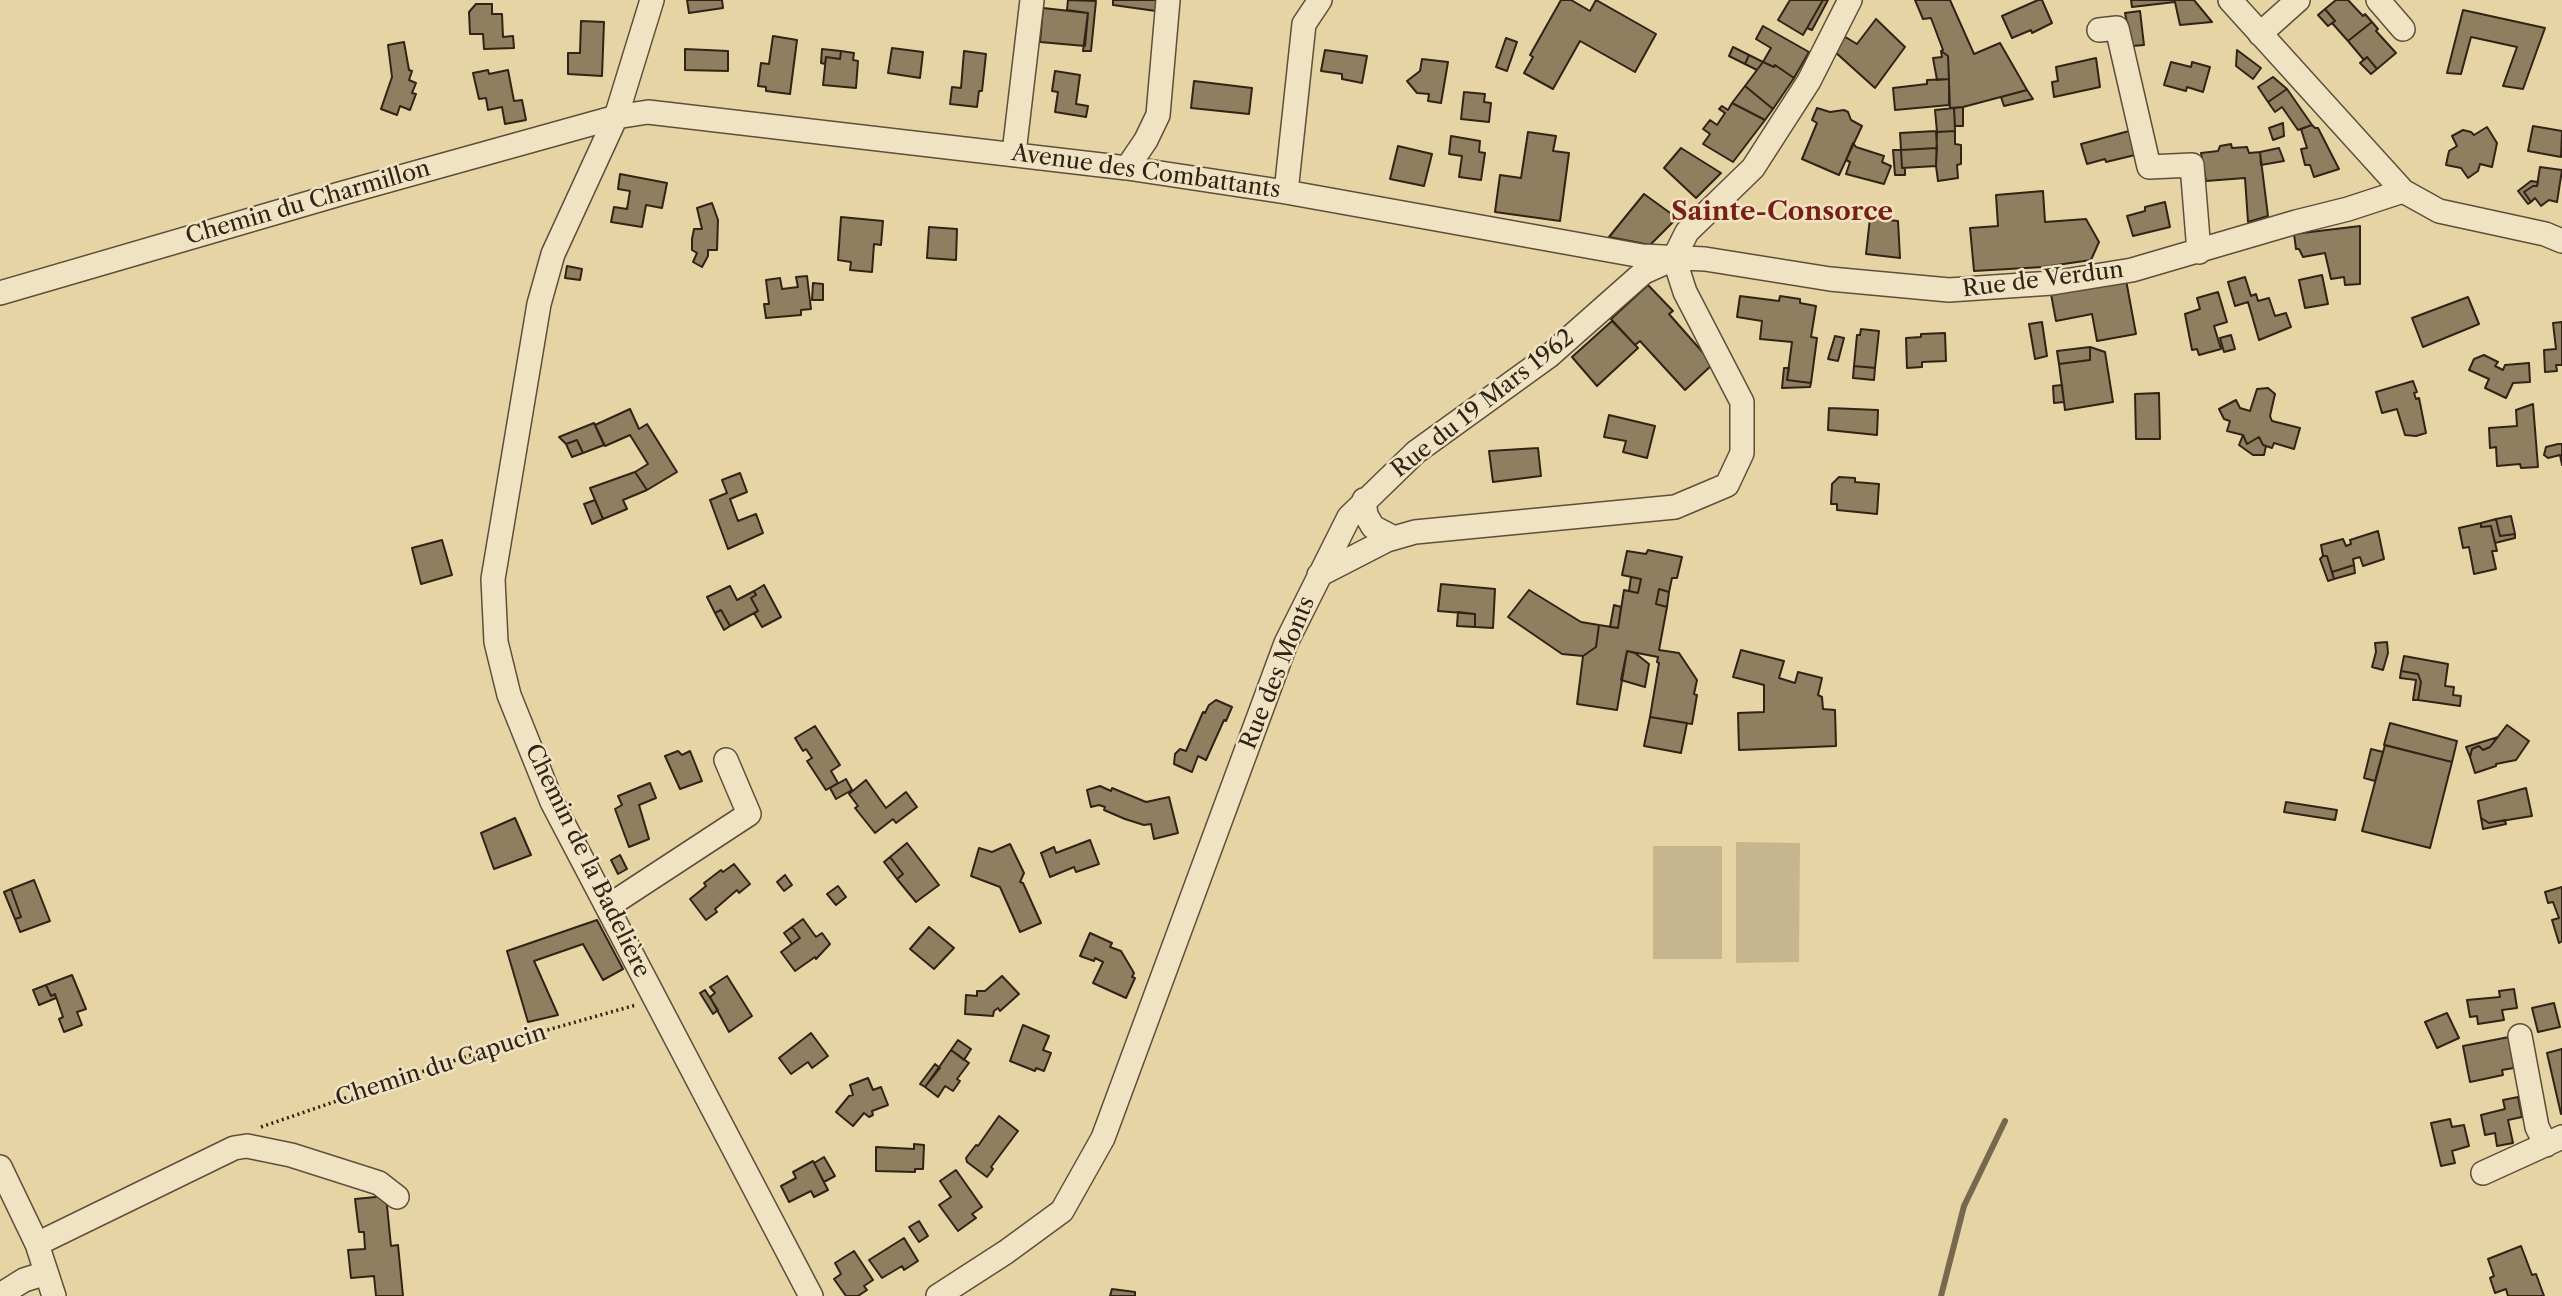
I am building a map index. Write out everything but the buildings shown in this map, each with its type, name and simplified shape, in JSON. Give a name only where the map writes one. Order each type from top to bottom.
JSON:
[{"type":"street","name":"Chemin de la Badelière","points":[[652,0],[616,117],[553,254],[546,279],[493,579],[496,642],[509,695],[552,802],[811,1296]]},
{"type":"street","points":[[1014,153],[1032,0]]},
{"type":"street","points":[[1128,168],[1158,116],[1168,0]]},
{"type":"street","points":[[1286,192],[1304,24],[1320,0]]},
{"type":"street","points":[[1674,258],[1687,232],[1752,168],[1798,99],[1850,0]]},
{"type":"street","points":[[2230,0],[2403,191],[2439,211],[2545,234],[2562,241]]},
{"type":"street","points":[[2260,34],[2298,0]]},
{"type":"street","points":[[2378,0],[2403,29]]},
{"type":"street","points":[[2099,30],[2117,28],[2149,167],[2192,165],[2199,252]]},
{"type":"street","name":"Avenue des Combattants","points":[[616,117],[648,112],[1128,168],[1286,192],[1642,256],[1674,258]]},
{"type":"street","name":"Chemin du Charmillon","points":[[0,293],[616,117]]},
{"type":"street","name":"Rue de Verdun","points":[[1674,258],[1705,259],[1830,279],[1949,290],[2052,283],[2132,270],[2403,191]]},
{"type":"street","name":"Rue du 19 Mars 1962","points":[[1319,575],[1349,517],[1416,452],[1549,356],[1644,272],[1674,258]]},
{"type":"street","name":"Rue des Monts","points":[[938,1296],[1062,1212],[1103,1138],[1286,643],[1319,575],[1394,538],[1441,529],[1675,506],[1727,485],[1742,453],[1742,401],[1685,292],[1674,258]]},
{"type":"street","points":[[1364,500],[1366,515],[1373,527],[1394,538]]},
{"type":"street","points":[[607,907],[749,814],[726,760]]},
{"type":"street","points":[[2483,1172],[2554,1141],[2538,1127],[2520,1036]]},
{"type":"street","points":[[37,1244],[234,1148],[247,1146],[292,1155],[379,1183],[397,1197]]},
{"type":"street","points":[[0,1167],[37,1244],[54,1296]]},
{"type":"street","points":[[0,1294],[24,1280],[46,1273]]},
{"type":"path","name":"Chemin du Capucin","points":[[234,1148],[259,1128],[373,1087],[526,1036],[655,999]]},
{"type":"shaded area","points":[[1736,842],[1800,843],[1799,962],[1736,963]]},
{"type":"shaded area","points":[[1653,846],[1722,846],[1722,959],[1653,959]]},
{"type":"waterway","points":[[1941,1296],[1964,1206],[2005,1121]]},
{"type":"district","name":"Sainte-Consorce","points":[[1782,212]]}]
